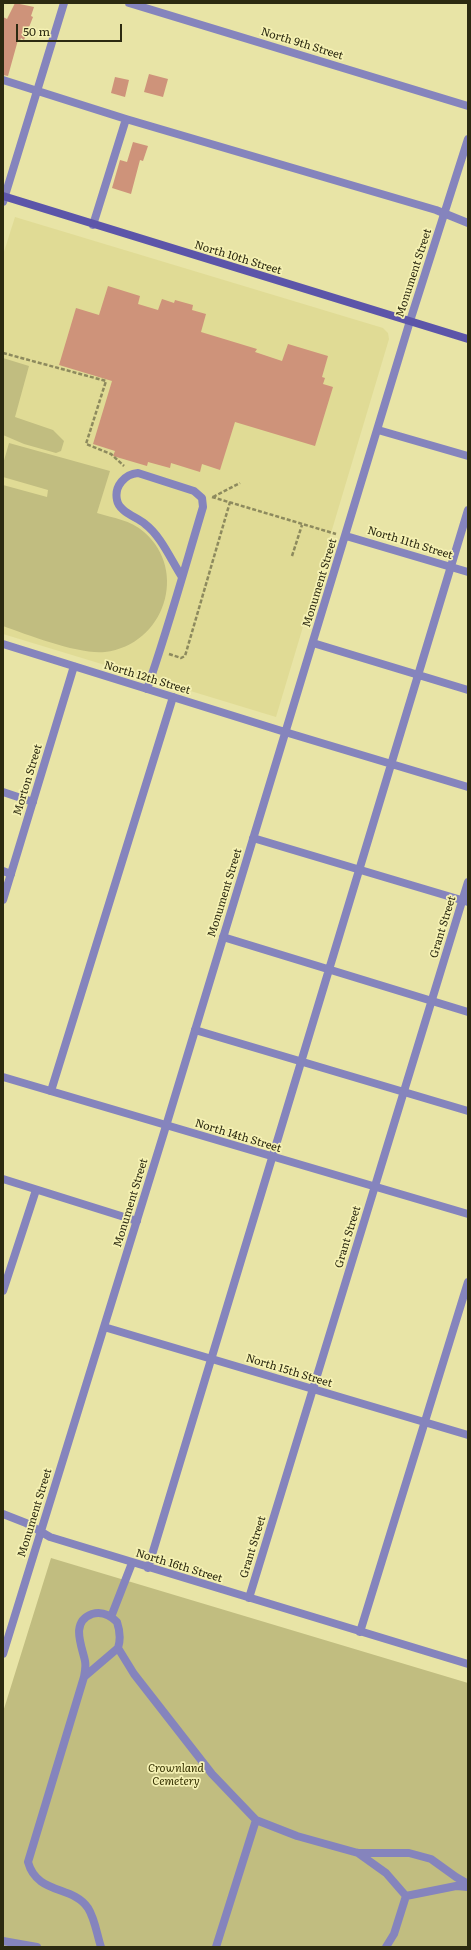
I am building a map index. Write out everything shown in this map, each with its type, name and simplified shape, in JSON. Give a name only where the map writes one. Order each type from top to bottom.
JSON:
[{"type":"main road","name":"North 10th Street","points":[[4,198],[468,339]]},
{"type":"street","points":[[4,198],[64,3]]},
{"type":"street","name":"North 9th Street","points":[[129,3],[468,106]]},
{"type":"street","points":[[3,80],[126,119],[436,210],[444,215],[468,223]]},
{"type":"street","points":[[93,225],[126,119]]},
{"type":"street","name":"Monument Street","points":[[3,1654],[137,1221],[410,322],[468,139]]},
{"type":"street","points":[[378,430],[468,456]]},
{"type":"street","points":[[147,689],[182,577],[203,507],[202,498],[194,491],[138,473],[130,473],[118,486],[117,501],[122,509],[146,524],[160,540],[182,577]]},
{"type":"street","points":[[148,1568],[468,510]]},
{"type":"street","name":"North 11th Street","points":[[346,536],[468,572]]},
{"type":"street","points":[[313,643],[468,690]]},
{"type":"street","name":"North 12th Street","points":[[3,644],[285,732],[468,787]]},
{"type":"street","name":"Morton Street","points":[[3,900],[7,872],[33,802],[74,666]]},
{"type":"street","points":[[51,1091],[172,697]]},
{"type":"street","points":[[3,792],[33,802]]},
{"type":"street","points":[[253,838],[465,901]]},
{"type":"street","name":"Grant Street","points":[[249,1598],[374,1188],[432,1001],[465,901],[468,882]]},
{"type":"street","points":[[223,937],[468,1012]]},
{"type":"street","points":[[195,1030],[468,1111]]},
{"type":"street","name":"North 14th Street","points":[[3,1077],[374,1188],[468,1214]]},
{"type":"street","points":[[3,1179],[137,1221]]},
{"type":"street","points":[[3,1291],[6,1268],[36,1190]]},
{"type":"street","points":[[360,1632],[468,1282]]},
{"type":"street","name":"North 15th Street","points":[[104,1327],[468,1435]]},
{"type":"street","name":"North 16th Street","points":[[3,1514],[26,1523],[50,1538],[468,1664]]},
{"type":"street","points":[[111,1617],[132,1563]]},
{"type":"street","points":[[84,1677],[118,1648],[121,1636],[117,1622],[111,1617],[99,1613],[91,1614],[85,1618],[80,1625],[79,1638],[85,1662],[84,1677],[28,1862],[31,1872],[38,1880],[71,1896],[88,1908],[101,1947]]},
{"type":"street","points":[[118,1648],[134,1674],[212,1774],[256,1820],[297,1836],[358,1853],[409,1853],[431,1859],[456,1878],[468,1884]]},
{"type":"street","points":[[216,1947],[256,1820]]},
{"type":"street","points":[[358,1853],[386,1873],[406,1896]]},
{"type":"street","points":[[406,1896],[456,1886],[468,1887]]},
{"type":"street","points":[[386,1947],[394,1934],[406,1896]]},
{"type":"street","points":[[3,1941],[37,1947]]},
{"type":"path","points":[[3,353],[106,381],[86,444],[111,454],[119,460],[130,473]]},
{"type":"path","points":[[213,497],[240,483]]},
{"type":"path","points":[[202,498],[213,497],[328,533],[346,536]]},
{"type":"path","points":[[159,651],[181,658],[185,656],[230,502]]},
{"type":"path","points":[[292,556],[302,525]]},
{"type":"shaded area","points":[[15,217],[383,328],[388,333],[389,339],[276,717],[3,634],[3,255]]},
{"type":"green space","points":[[3,358],[29,366],[15,417],[53,430],[64,441],[61,451],[56,453],[24,444],[3,435]]},
{"type":"green space","points":[[9,443],[110,471],[97,513],[122,520],[139,528],[158,548],[165,566],[167,585],[164,604],[155,621],[142,636],[125,646],[105,652],[94,652],[54,644],[3,626],[3,485],[47,497],[48,490],[3,477],[3,464]]},
{"type":"green space","name":"Crownland Cemetery","points":[[51,1558],[468,1683],[468,1947],[3,1947],[3,1712]]},
{"type":"building","points":[[15,3],[34,7],[31,16],[33,17],[24,40],[21,38],[20,41],[18,40],[8,76],[3,75],[3,17],[7,19]]},
{"type":"building","points":[[149,74],[168,79],[163,97],[144,92]]},
{"type":"building","points":[[115,77],[129,80],[125,97],[111,93]]},
{"type":"building","points":[[133,142],[148,146],[143,161],[140,160],[131,194],[112,188],[120,160],[127,162]]},
{"type":"building","points":[[108,286],[140,296],[138,304],[158,310],[162,299],[174,303],[175,300],[193,305],[192,310],[206,314],[201,332],[257,349],[255,352],[282,361],[288,344],[328,356],[322,377],[325,378],[323,384],[333,387],[315,446],[235,422],[220,470],[202,464],[200,472],[171,463],[170,468],[148,462],[147,466],[113,456],[115,451],[93,444],[112,381],[59,365],[76,308],[99,315]]}]
